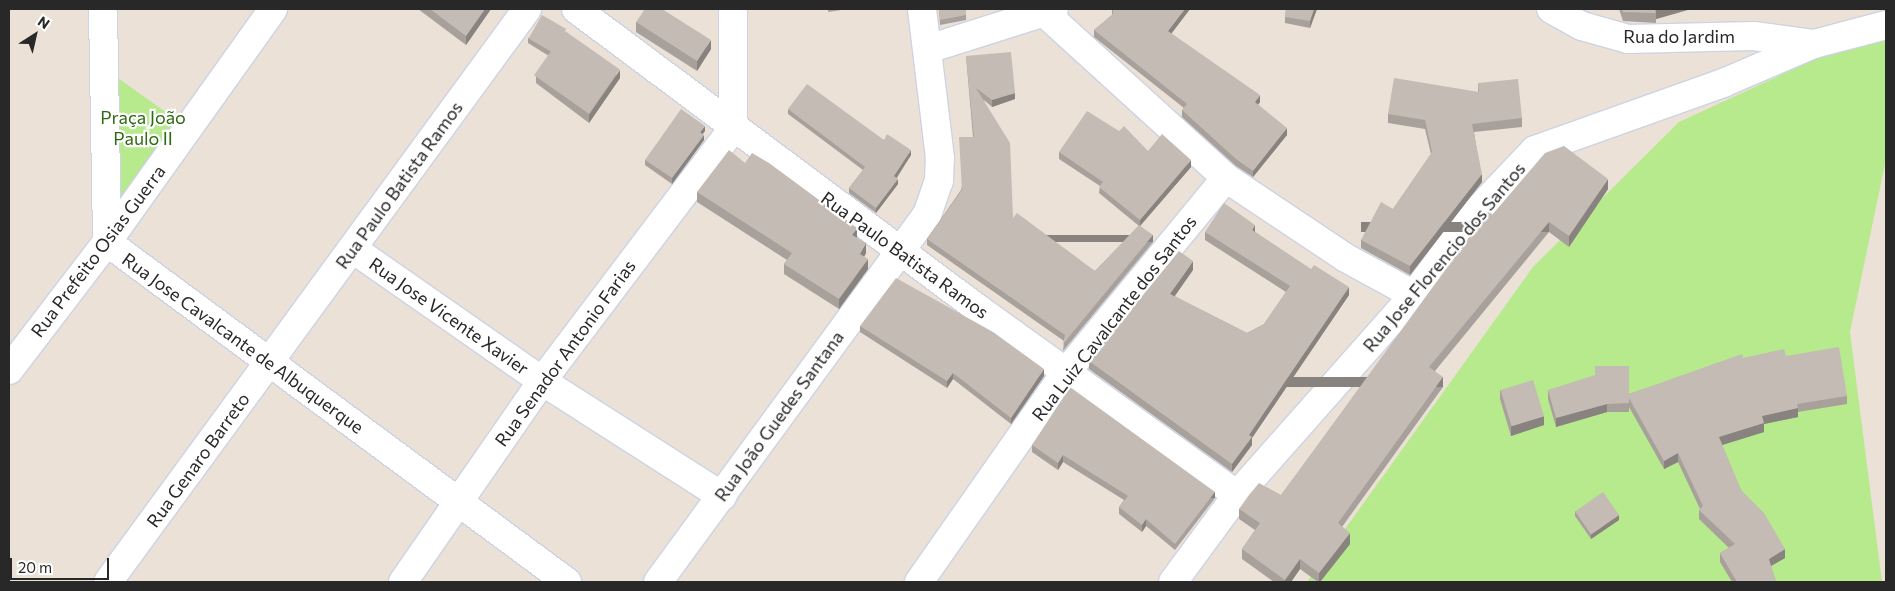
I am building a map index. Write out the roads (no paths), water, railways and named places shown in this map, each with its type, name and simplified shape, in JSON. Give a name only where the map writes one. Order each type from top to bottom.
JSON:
[{"type":"street","name":"Rua Jose Cavalcante de Albuquerque","points":[[103,9],[107,242],[568,582]]},
{"type":"street","name":"Rua Prefeito Osias Guerra","points":[[9,370],[107,242],[273,9]]},
{"type":"street","name":"Rua Paulo Batista Ramos","points":[[270,362],[527,9]]},
{"type":"street","name":"Rua Paulo Batista Ramos","points":[[576,9],[733,128],[1237,495]]},
{"type":"street","points":[[733,9],[733,128]]},
{"type":"street","points":[[900,250],[927,215],[940,181],[928,49],[922,9]]},
{"type":"street","name":"Rua do Jardim","points":[[1551,9],[1582,26],[1628,39],[1754,36],[1814,44]]},
{"type":"street","points":[[928,49],[1050,11],[1226,178],[1346,258],[1414,295]]},
{"type":"street","name":"Rua Jose Florencio dos Santos","points":[[1173,582],[1237,495],[1414,295],[1474,214],[1535,150],[1723,83],[1814,44],[1886,25]]},
{"type":"street","name":"Rua Senador Antonio Farias","points":[[403,582],[542,381],[733,128]]},
{"type":"street","name":"Rua Luiz Cavalcante dos Santos","points":[[919,582],[1066,372],[1226,178]]},
{"type":"street","name":"Rua Jose Vicente Xavier","points":[[353,249],[542,381],[722,496]]},
{"type":"street","name":"Rua João Guedes Santana","points":[[658,582],[900,250]]},
{"type":"street","name":"Rua Genaro Barreto","points":[[108,582],[270,362]]},
{"type":"park label","name":"Praça João Paulo II","points":[[143,128]]}]
